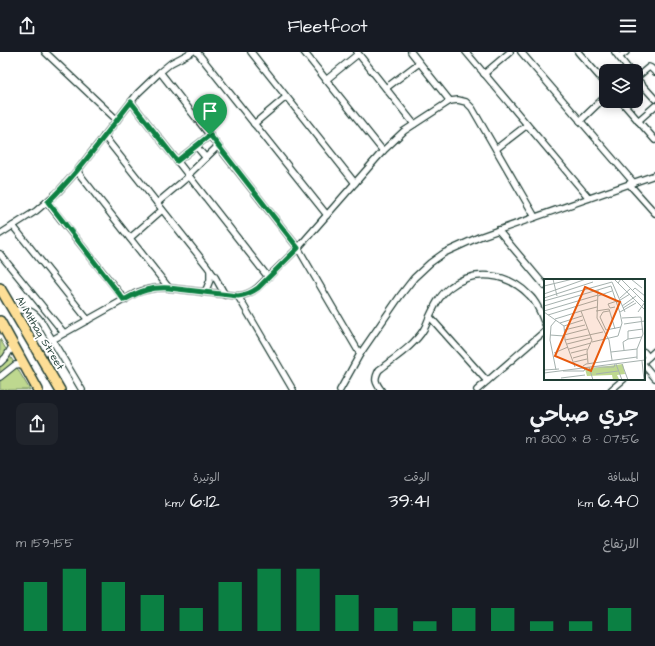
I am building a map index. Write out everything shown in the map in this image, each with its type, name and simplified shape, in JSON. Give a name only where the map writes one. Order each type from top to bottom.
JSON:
[{"type":"main road","name":"Al Mithaq Street","points":[[0,288],[60,390]]},
{"type":"main road","points":[[1,326],[14,345],[38,390]]},
{"type":"street","points":[[45,52],[117,120]]},
{"type":"street","points":[[0,234],[48,202],[68,182],[138,93],[160,72],[176,60],[192,52]]},
{"type":"street","points":[[197,52],[326,215]]},
{"type":"street","points":[[250,52],[355,183]]},
{"type":"street","points":[[304,52],[382,151]]},
{"type":"street","points":[[411,52],[450,101]]},
{"type":"street","points":[[466,52],[589,198]]},
{"type":"street","points":[[484,74],[510,52]]},
{"type":"street","points":[[521,52],[580,120],[655,213]]},
{"type":"street","points":[[578,52],[599,76]]},
{"type":"street","points":[[615,52],[624,64]]},
{"type":"street","points":[[619,57],[626,52]]},
{"type":"street","points":[[326,80],[358,53],[414,124]]},
{"type":"street","points":[[386,88],[419,63]]},
{"type":"street","points":[[643,72],[649,67],[655,72]]},
{"type":"street","points":[[160,72],[298,248],[360,354]]},
{"type":"street","points":[[643,86],[655,100]]},
{"type":"street","points":[[254,124],[286,97]]},
{"type":"street","points":[[52,340],[136,293],[148,289],[169,288],[238,296],[252,292],[258,288],[298,248],[382,151],[396,137],[450,101],[458,100],[466,102],[472,108],[535,217]]},
{"type":"street","points":[[131,102],[268,278]]},
{"type":"street","points":[[580,120],[599,102]]},
{"type":"street","points":[[638,121],[655,106]]},
{"type":"street","points":[[626,108],[655,140]]},
{"type":"street","points":[[496,149],[527,125]]},
{"type":"street","points":[[177,161],[210,135]]},
{"type":"street","points":[[104,136],[209,269],[225,295]]},
{"type":"street","points":[[196,146],[206,158]]},
{"type":"street","points":[[157,203],[188,176],[218,146]]},
{"type":"street","points":[[77,171],[169,288]]},
{"type":"street","points":[[340,390],[360,354],[400,296],[414,278],[430,263],[444,253],[479,237],[655,175]]},
{"type":"street","points":[[48,202],[124,300]]},
{"type":"street","points":[[130,238],[162,210]]},
{"type":"street","points":[[13,226],[88,320]]},
{"type":"street","points":[[498,230],[544,285]]},
{"type":"street","points":[[0,254],[64,333]]},
{"type":"street","points":[[202,292],[206,290],[210,280],[211,272],[209,269]]},
{"type":"street","points":[[381,390],[376,383],[376,376],[379,370],[417,339],[425,328],[437,300],[449,288],[464,279],[482,275],[500,277],[517,284],[530,296],[540,311],[544,321]]},
{"type":"street","points":[[238,296],[293,390]]},
{"type":"street","points":[[13,311],[21,309],[29,310],[36,315],[82,390]]},
{"type":"street","points":[[430,317],[487,381]]},
{"type":"street","points":[[477,390],[544,332]]},
{"type":"street","points":[[0,363],[14,345]]},
{"type":"street","points":[[646,359],[655,351]]},
{"type":"street","points":[[0,377],[15,365],[24,364]]},
{"type":"street","points":[[645,367],[655,378]]},
{"type":"street","points":[[611,390],[623,380]]},
{"type":"green space","points":[[0,339],[30,390],[0,390]]},
{"type":"route","points":[[131,102],[177,161],[210,135],[298,248],[258,288],[245,295],[225,295],[159,288],[148,289],[136,293],[124,300],[48,202],[68,182],[131,102]]}]
